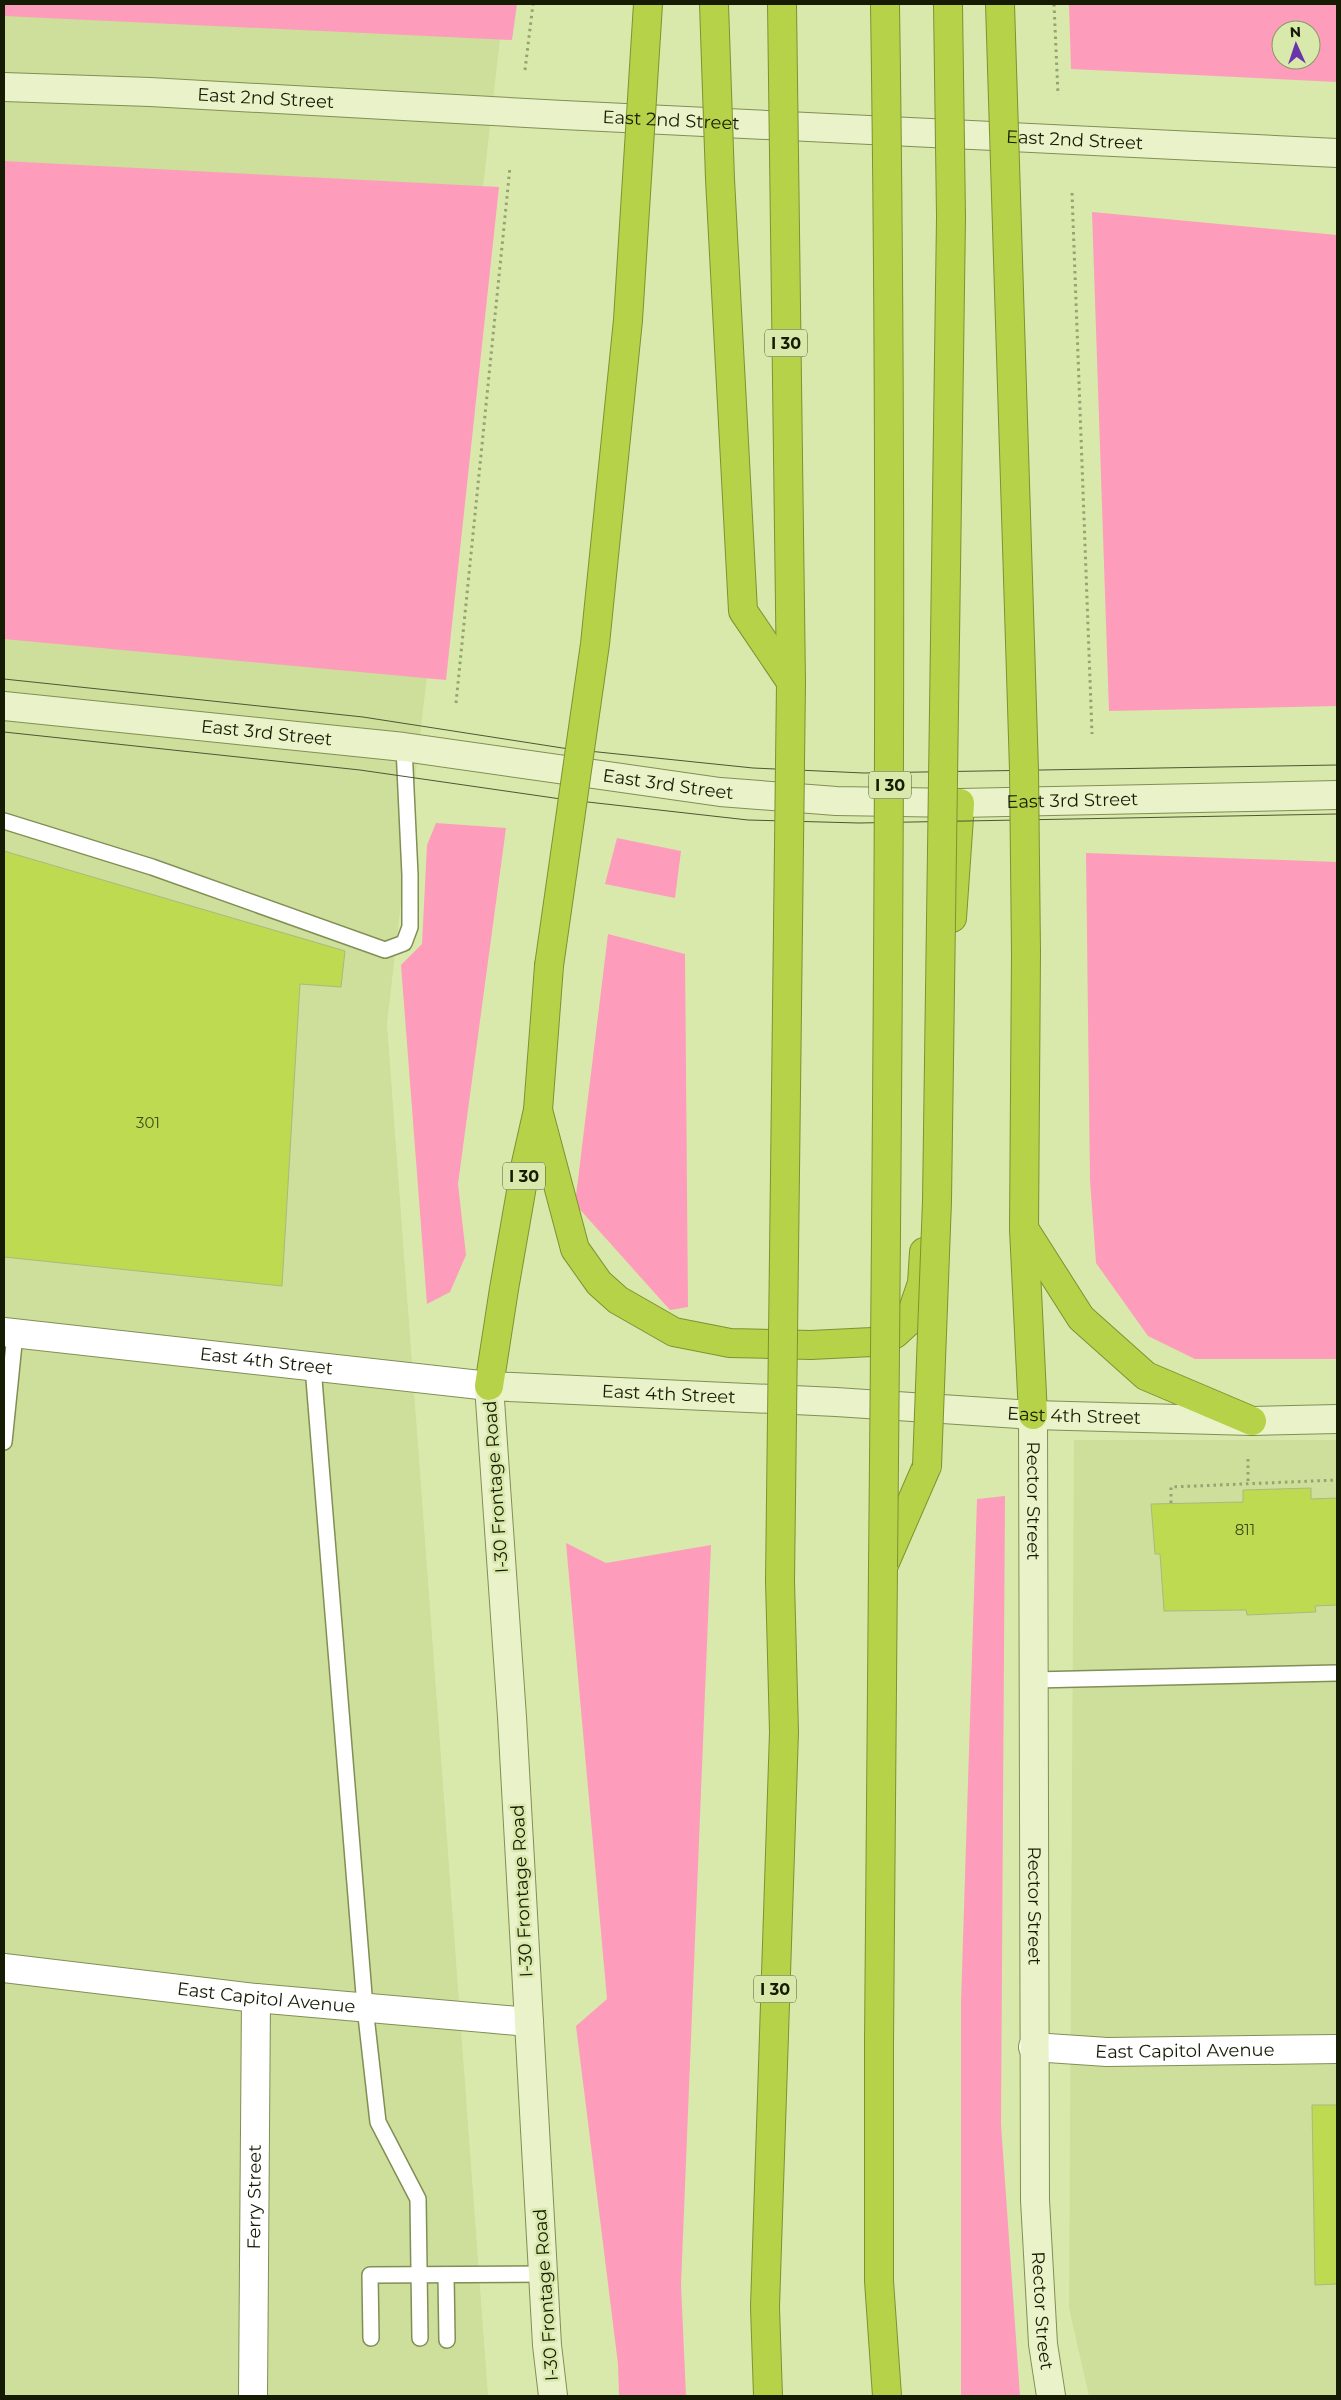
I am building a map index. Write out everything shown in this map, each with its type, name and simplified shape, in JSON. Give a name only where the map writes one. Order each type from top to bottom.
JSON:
[{"type":"highway","name":"I 30","points":[[489,1386],[507,1270],[538,1110],[549,966],[595,644],[628,320],[648,4]]},
{"type":"highway","points":[[714,4],[720,179],[743,610],[791,682]]},
{"type":"highway","name":"I 30","points":[[768,2396],[765,2307],[784,1732],[780,1581],[791,682],[782,4]]},
{"type":"highway","name":"I 30","points":[[885,4],[889,259],[890,882],[878,2042],[879,2281],[887,2396]]},
{"type":"highway","points":[[884,1567],[927,1466],[938,1201],[951,216],[948,4]]},
{"type":"highway","points":[[1000,4],[1024,770],[1026,953],[1024,1228],[1033,1415]]},
{"type":"highway","points":[[538,1110],[575,1249],[599,1283],[618,1300],[674,1332],[730,1342],[842,1344],[872,1342],[895,1334],[909,1321],[922,1283],[960,803]]},
{"type":"highway","points":[[1024,1228],[1081,1318],[1146,1376],[1252,1421]]},
{"type":"main road","name":"East 2nd Street","points":[[4,87],[150,92],[563,115],[1337,153]]},
{"type":"main road","name":"East 3rd Street","points":[[4,706],[404,748],[720,792],[836,801],[960,803],[1337,795]]},
{"type":"main road","name":"East 4th Street","points":[[489,1386],[836,1402],[1033,1415],[1252,1421],[1337,1419]]},
{"type":"main road","name":"I-30 Frontage Road","points":[[489,1386],[513,1727],[545,2274],[547,2346],[553,2396]]},
{"type":"main road","name":"Rector Street","points":[[1033,1415],[1033,2047],[1035,2200],[1043,2344],[1051,2396]]},
{"type":"street","name":"East 4th Street","points":[[10,1333],[489,1386]]},
{"type":"street","name":"East Capitol Avenue","points":[[4,1968],[256,1998],[529,2022]]},
{"type":"street","name":"Ferry Street","points":[[253,2396],[256,1998]]},
{"type":"street","name":"East Capitol Avenue","points":[[1033,2047],[1107,2052],[1337,2049]]},
{"type":"lane","points":[[4,821],[152,867],[385,950],[404,943],[410,927],[410,875],[404,748]]},
{"type":"lane","points":[[4,1442],[10,1333]]},
{"type":"lane","points":[[313,1367],[365,2007],[378,2122],[418,2199],[420,2338]]},
{"type":"lane","points":[[1034,1680],[1337,1673]]},
{"type":"lane","points":[[371,2338],[370,2276],[545,2274]]},
{"type":"lane","points":[[446,2275],[447,2340]]},
{"type":"path","points":[[525,70],[533,4]]},
{"type":"path","points":[[1054,4],[1058,95]]},
{"type":"path","points":[[456,703],[510,167]]},
{"type":"path","points":[[1072,193],[1092,734]]},
{"type":"path","points":[[1248,1459],[1248,1484]]},
{"type":"path","points":[[1171,1503],[1171,1487],[1337,1480]]},
{"type":"path","points":[[1274,1482],[1274,1489]]},
{"type":"shaded area","points":[[4,4],[504,4],[387,1024],[488,2396],[4,2396]]},
{"type":"shaded area","points":[[4,4],[517,4],[512,40],[4,16]]},
{"type":"shaded area","points":[[1069,4],[1337,4],[1337,82],[1071,69]]},
{"type":"shaded area","points":[[4,161],[499,187],[446,680],[4,639]]},
{"type":"shaded area","points":[[1092,212],[1337,235],[1337,706],[1109,711]]},
{"type":"shaded area","points":[[436,823],[506,828],[458,1184],[466,1255],[450,1292],[427,1304],[401,965],[422,944],[427,845]]},
{"type":"shaded area","points":[[617,838],[681,851],[675,898],[605,884]]},
{"type":"shaded area","points":[[1086,853],[1337,862],[1337,1359],[1195,1359],[1148,1336],[1096,1263],[1090,1180]]},
{"type":"shaded area","points":[[608,934],[685,954],[688,1307],[670,1310],[575,1204]]},
{"type":"shaded area","points":[[1074,1440],[1337,1440],[1337,2396],[1089,2396],[1069,2308]]},
{"type":"shaded area","points":[[1005,1496],[1001,2124],[1020,2396],[961,2396],[961,2002],[977,1499]]},
{"type":"shaded area","points":[[566,1543],[606,1563],[711,1545],[681,2285],[686,2396],[619,2396],[618,2364],[576,2026],[607,1999]]},
{"type":"building","points":[[4,851],[345,951],[341,987],[300,984],[282,1286],[4,1257]]},
{"type":"building","points":[[1311,1488],[1311,1499],[1337,1498],[1337,1605],[1315,1606],[1316,1612],[1247,1615],[1246,1610],[1164,1611],[1160,1554],[1155,1554],[1151,1504],[1243,1502],[1243,1490]]},
{"type":"building","points":[[1312,2105],[1337,2105],[1337,2284],[1315,2285]]},
{"type":"tram line","points":[[4,679],[363,717],[569,749],[753,768],[864,773],[1337,765]]},
{"type":"tram line","points":[[4,732],[360,770],[561,799],[748,820],[859,823],[1337,814]]}]
